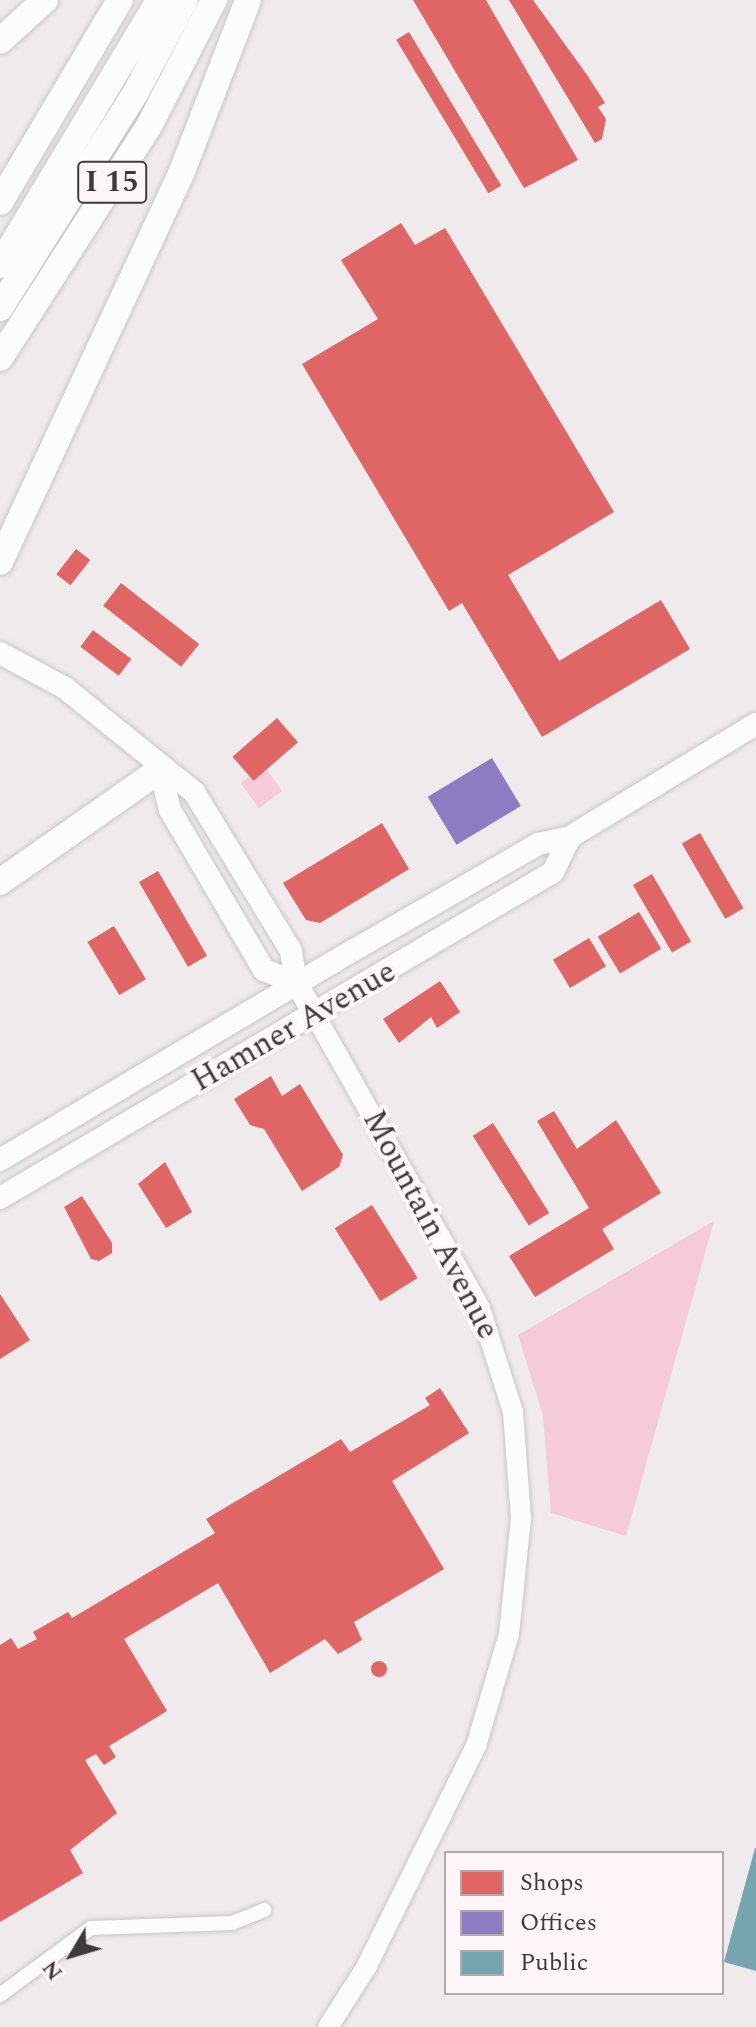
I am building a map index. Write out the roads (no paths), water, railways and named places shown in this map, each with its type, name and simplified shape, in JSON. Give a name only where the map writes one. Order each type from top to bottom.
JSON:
[{"type":"highway","points":[[0,41],[45,0]]},
{"type":"highway","name":"I 15","points":[[0,202],[120,0]]},
{"type":"highway","points":[[0,265],[159,0]]},
{"type":"highway","points":[[0,308],[136,92],[185,0]]},
{"type":"highway","name":"I 15","points":[[0,358],[150,124],[214,0]]},
{"type":"highway","points":[[0,562],[181,174],[248,0]]},
{"type":"highway","points":[[0,882],[160,770]]},
{"type":"main road","points":[[0,653],[65,688],[160,770],[194,792],[291,951],[296,983],[315,1015]]},
{"type":"main road","name":"Hamner Avenue","points":[[0,1160],[296,983],[538,844],[570,837],[756,724]]},
{"type":"main road","points":[[160,770],[170,810],[264,970],[296,983]]},
{"type":"main road","name":"Hamner Avenue","points":[[0,1198],[553,872],[570,837]]},
{"type":"main road","name":"Mountain Avenue","points":[[315,1015],[480,1308],[513,1412],[521,1518],[509,1634],[476,1746],[367,1966],[328,2027]]},
{"type":"street","points":[[0,1995],[91,1928],[215,1925],[264,1910]]}]
